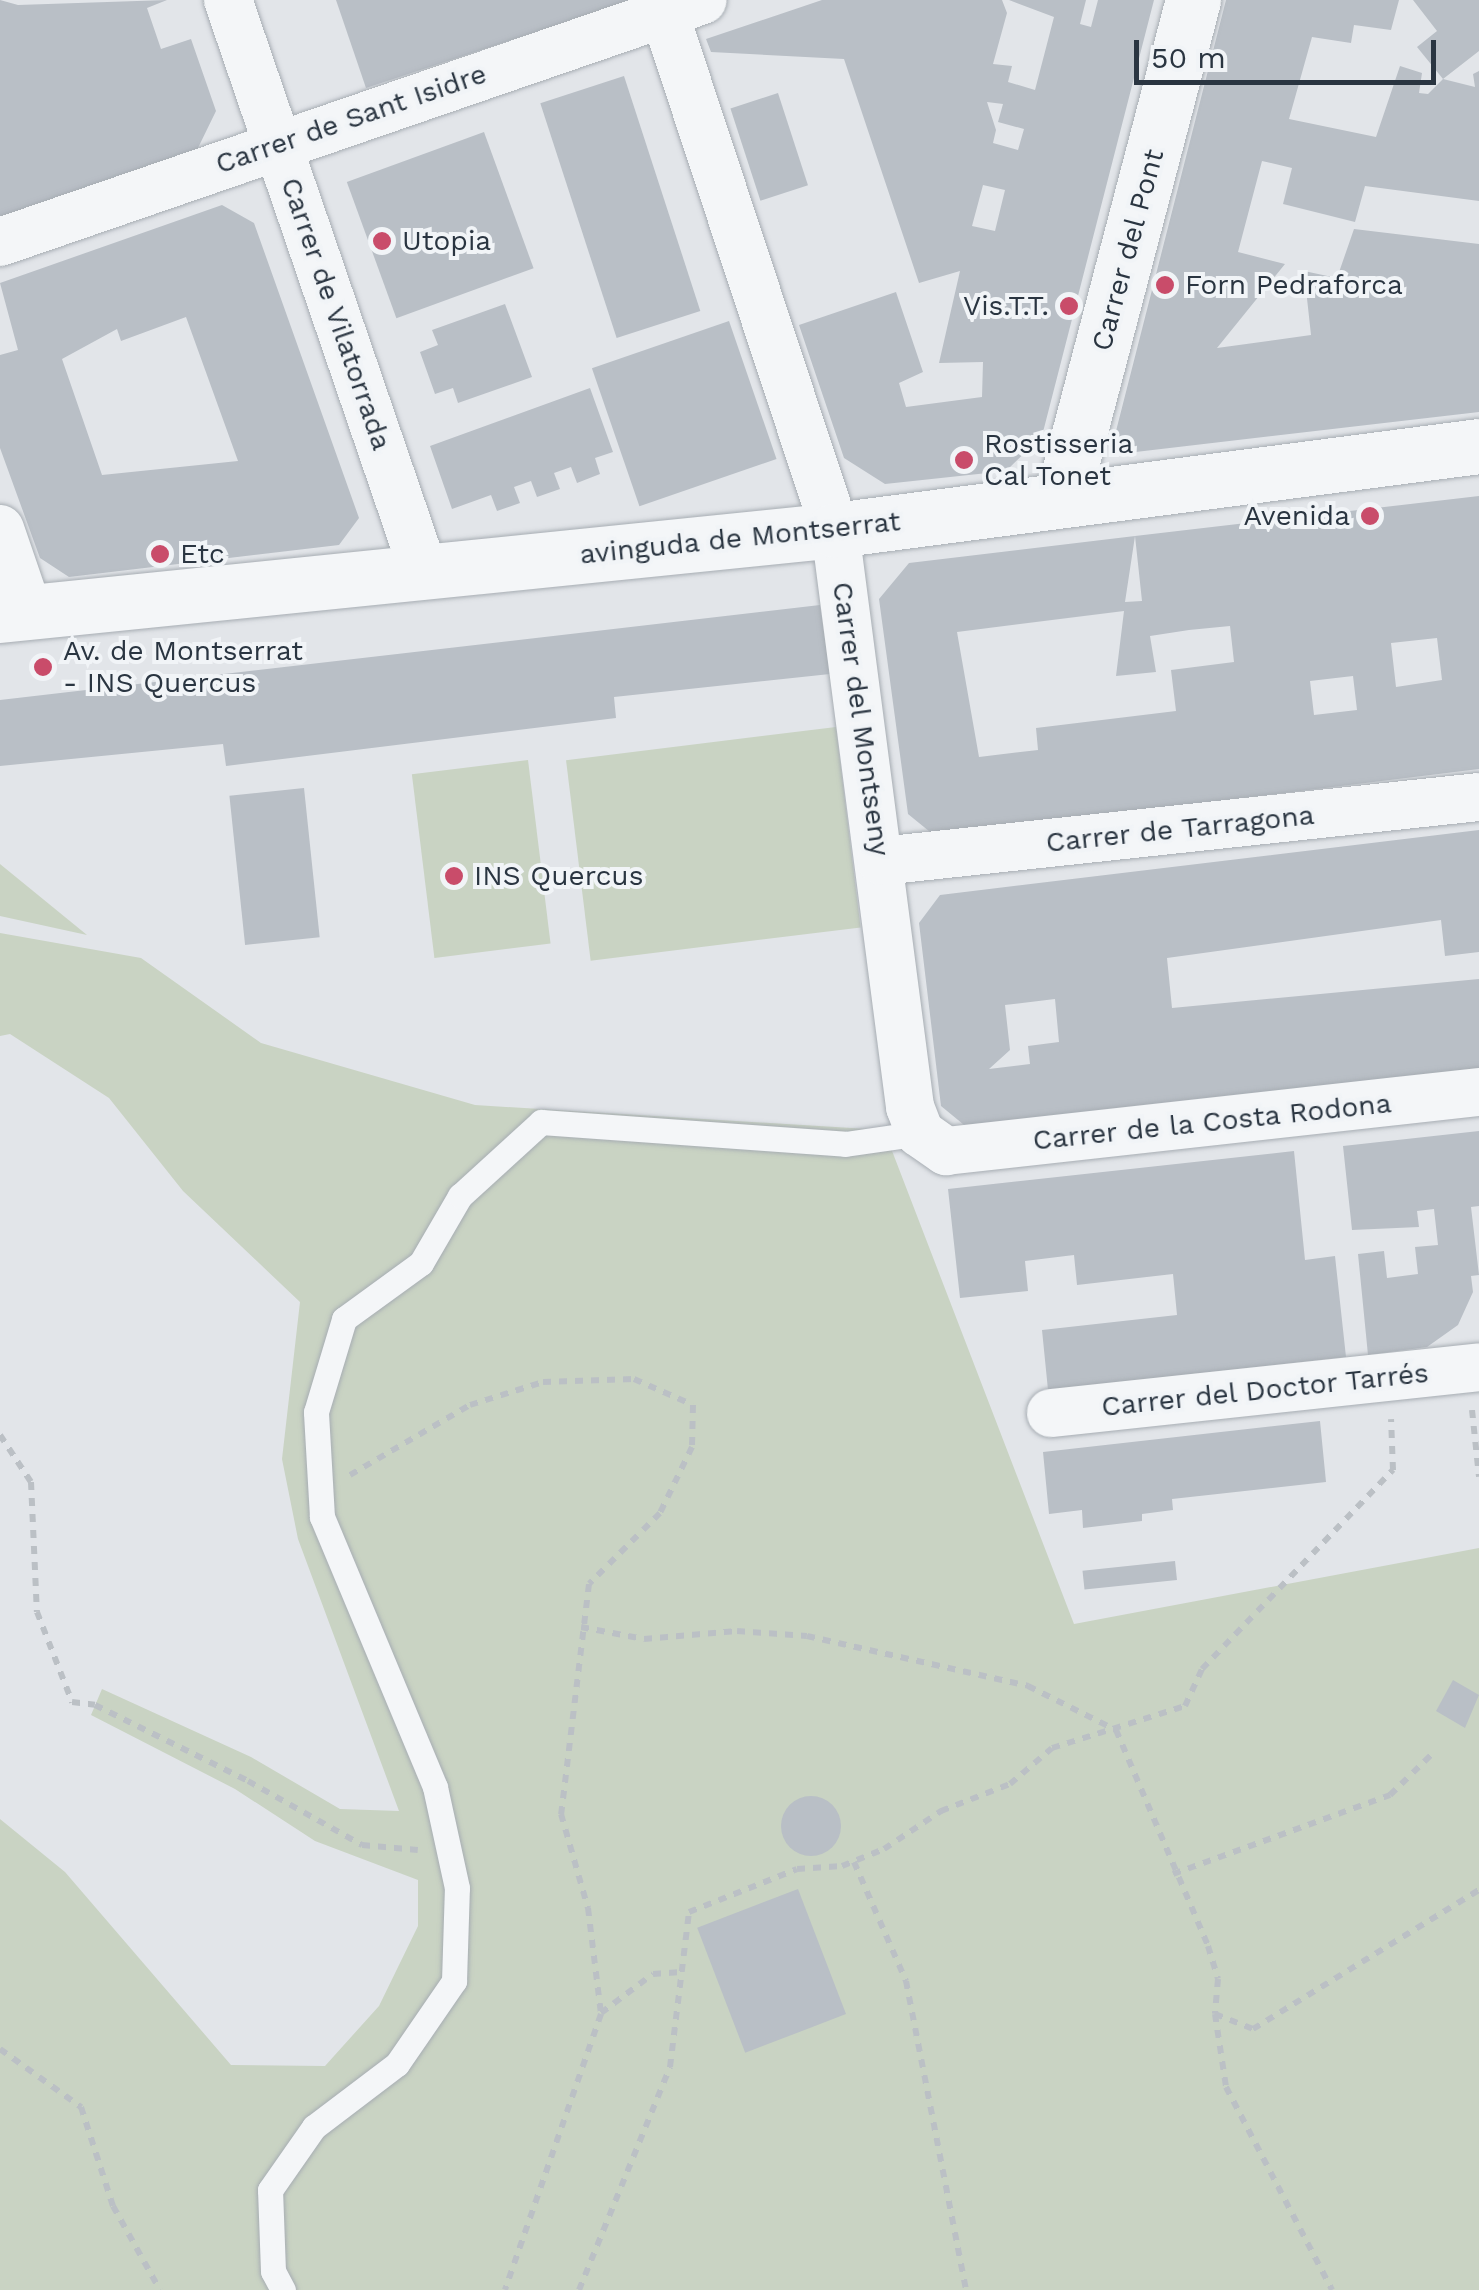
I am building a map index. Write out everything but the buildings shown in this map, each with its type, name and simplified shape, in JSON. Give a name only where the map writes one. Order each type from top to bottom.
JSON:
[{"type":"street","name":"Carrer de Vilatorrada","points":[[228,0],[424,572]]},
{"type":"street","name":"Carrer del Pont","points":[[1062,499],[1193,0]]},
{"type":"street","name":"Carrer de Sant Isidre","points":[[0,242],[676,4]]},
{"type":"street","name":"Carrer del Montseny","points":[[676,4],[835,530],[910,1107],[933,1142]]},
{"type":"street","name":"avinguda de Montserrat","points":[[14,613],[835,530],[1479,446]]},
{"type":"street","points":[[0,530],[14,613]]},
{"type":"street","name":"Carrer de Tarragona","points":[[881,862],[1479,797]]},
{"type":"street","name":"Carrer de la Costa Rodona","points":[[933,1142],[1479,1092]]},
{"type":"street","name":"Carrer del Doctor Tarrés","points":[[1051,1413],[1389,1377],[1475,1362]]},
{"type":"lane","points":[[283,2290],[273,2271],[270,2190],[314,2127],[397,2064],[454,1981],[457,1888],[436,1787],[322,1518],[316,1412],[344,1318],[421,1263],[460,1196],[541,1122],[845,1144],[933,1142]]},
{"type":"path","points":[[1475,1362],[1479,1478]]},
{"type":"path","points":[[579,2290],[670,2067],[689,1912],[797,1869],[854,1862],[941,1811],[1010,1784],[1052,1748],[1185,1706],[1202,1669],[1393,1470],[1389,1377]]},
{"type":"path","points":[[320,1495],[413,1434],[543,1382],[634,1380],[693,1404],[692,1448],[660,1513],[589,1584],[580,1627],[561,1814],[588,1908],[601,2014],[505,2290]]},
{"type":"path","points":[[0,1435],[30,1482],[37,1612],[72,1702],[95,1705],[248,1780],[362,1845],[415,1851],[448,1844]]},
{"type":"path","points":[[580,1627],[644,1639],[738,1631],[807,1636],[1028,1686],[1116,1730],[1218,1979],[1215,2014],[1226,2088],[1332,2290]]},
{"type":"path","points":[[1174,1874],[1390,1796],[1433,1753]]},
{"type":"path","points":[[854,1862],[906,1981],[966,2290]]},
{"type":"path","points":[[1215,2014],[1254,2029],[1479,1890]]},
{"type":"path","points":[[601,2014],[652,1974],[682,1972]]},
{"type":"path","points":[[0,2049],[80,2107],[113,2206],[160,2290]]},
{"type":"green space","points":[[836,727],[861,927],[591,961],[566,760]]},
{"type":"green space","points":[[528,760],[551,944],[434,958],[412,774]]},
{"type":"green space","points":[[0,864],[87,935],[0,916]]},
{"type":"green space","points":[[0,933],[141,958],[261,1043],[475,1105],[884,1130],[1074,1624],[1479,1548],[1479,2290],[0,2290],[0,1819],[65,1872],[231,2065],[325,2066],[379,2006],[418,1926],[418,1880],[315,1841],[235,1789],[91,1715],[102,1689],[251,1757],[340,1809],[399,1811],[298,1539],[282,1459],[300,1302],[183,1191],[109,1098],[10,1034],[0,1036]]},
{"type":"place","name":"Utopia","points":[[382,241]]},
{"type":"place","name":"Forn Pedraforca","points":[[1165,285]]},
{"type":"place","name":"Vis.T.T.","points":[[1069,306]]},
{"type":"place","name":"Rostisseria Cal Tonet","points":[[964,460]]},
{"type":"place","name":"Avenida","points":[[1370,516]]},
{"type":"place","name":"Etc","points":[[160,554]]},
{"type":"place","name":"Av. de Montserrat - INS Quercus","points":[[43,667]]},
{"type":"place","name":"INS Quercus","points":[[454,876]]}]
